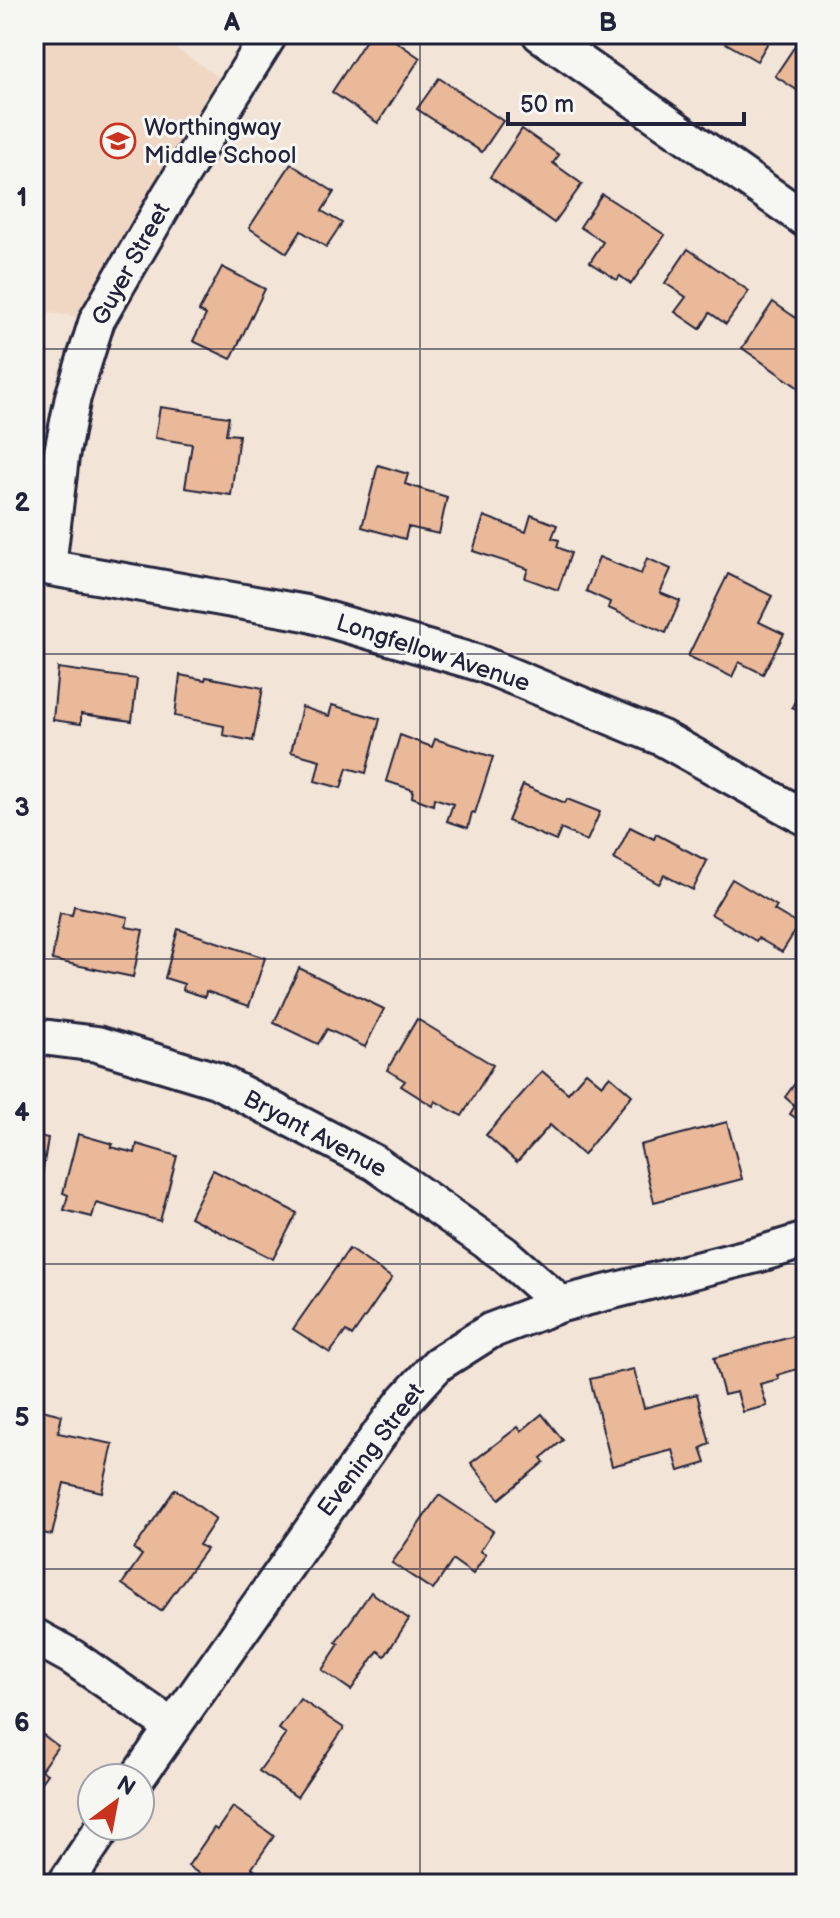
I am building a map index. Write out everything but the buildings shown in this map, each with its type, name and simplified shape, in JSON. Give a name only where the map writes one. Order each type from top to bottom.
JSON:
[{"type":"street","name":"Guyer Street","points":[[41,566],[70,412],[97,320],[170,194],[270,34]]},
{"type":"street","points":[[540,34],[806,220]]},
{"type":"street","name":"Longfellow Avenue","points":[[41,566],[306,613],[482,664],[662,738],[806,818]]},
{"type":"street","name":"Bryant Avenue","points":[[34,1036],[97,1044],[216,1080],[375,1163],[503,1253],[561,1304]]},
{"type":"street","name":"Evening Street","points":[[147,1762],[378,1436],[404,1401],[438,1364],[490,1331],[561,1304],[806,1240]]},
{"type":"street","points":[[34,1636],[72,1657],[171,1726]]},
{"type":"street","points":[[65,1884],[93,1842]]},
{"type":"shaded area","name":"Worthingway Middle School","points":[[34,34],[154,34],[235,88],[97,320],[34,310]]},
{"type":"place","name":"Worthingway Middle School","points":[[118,141]]}]
